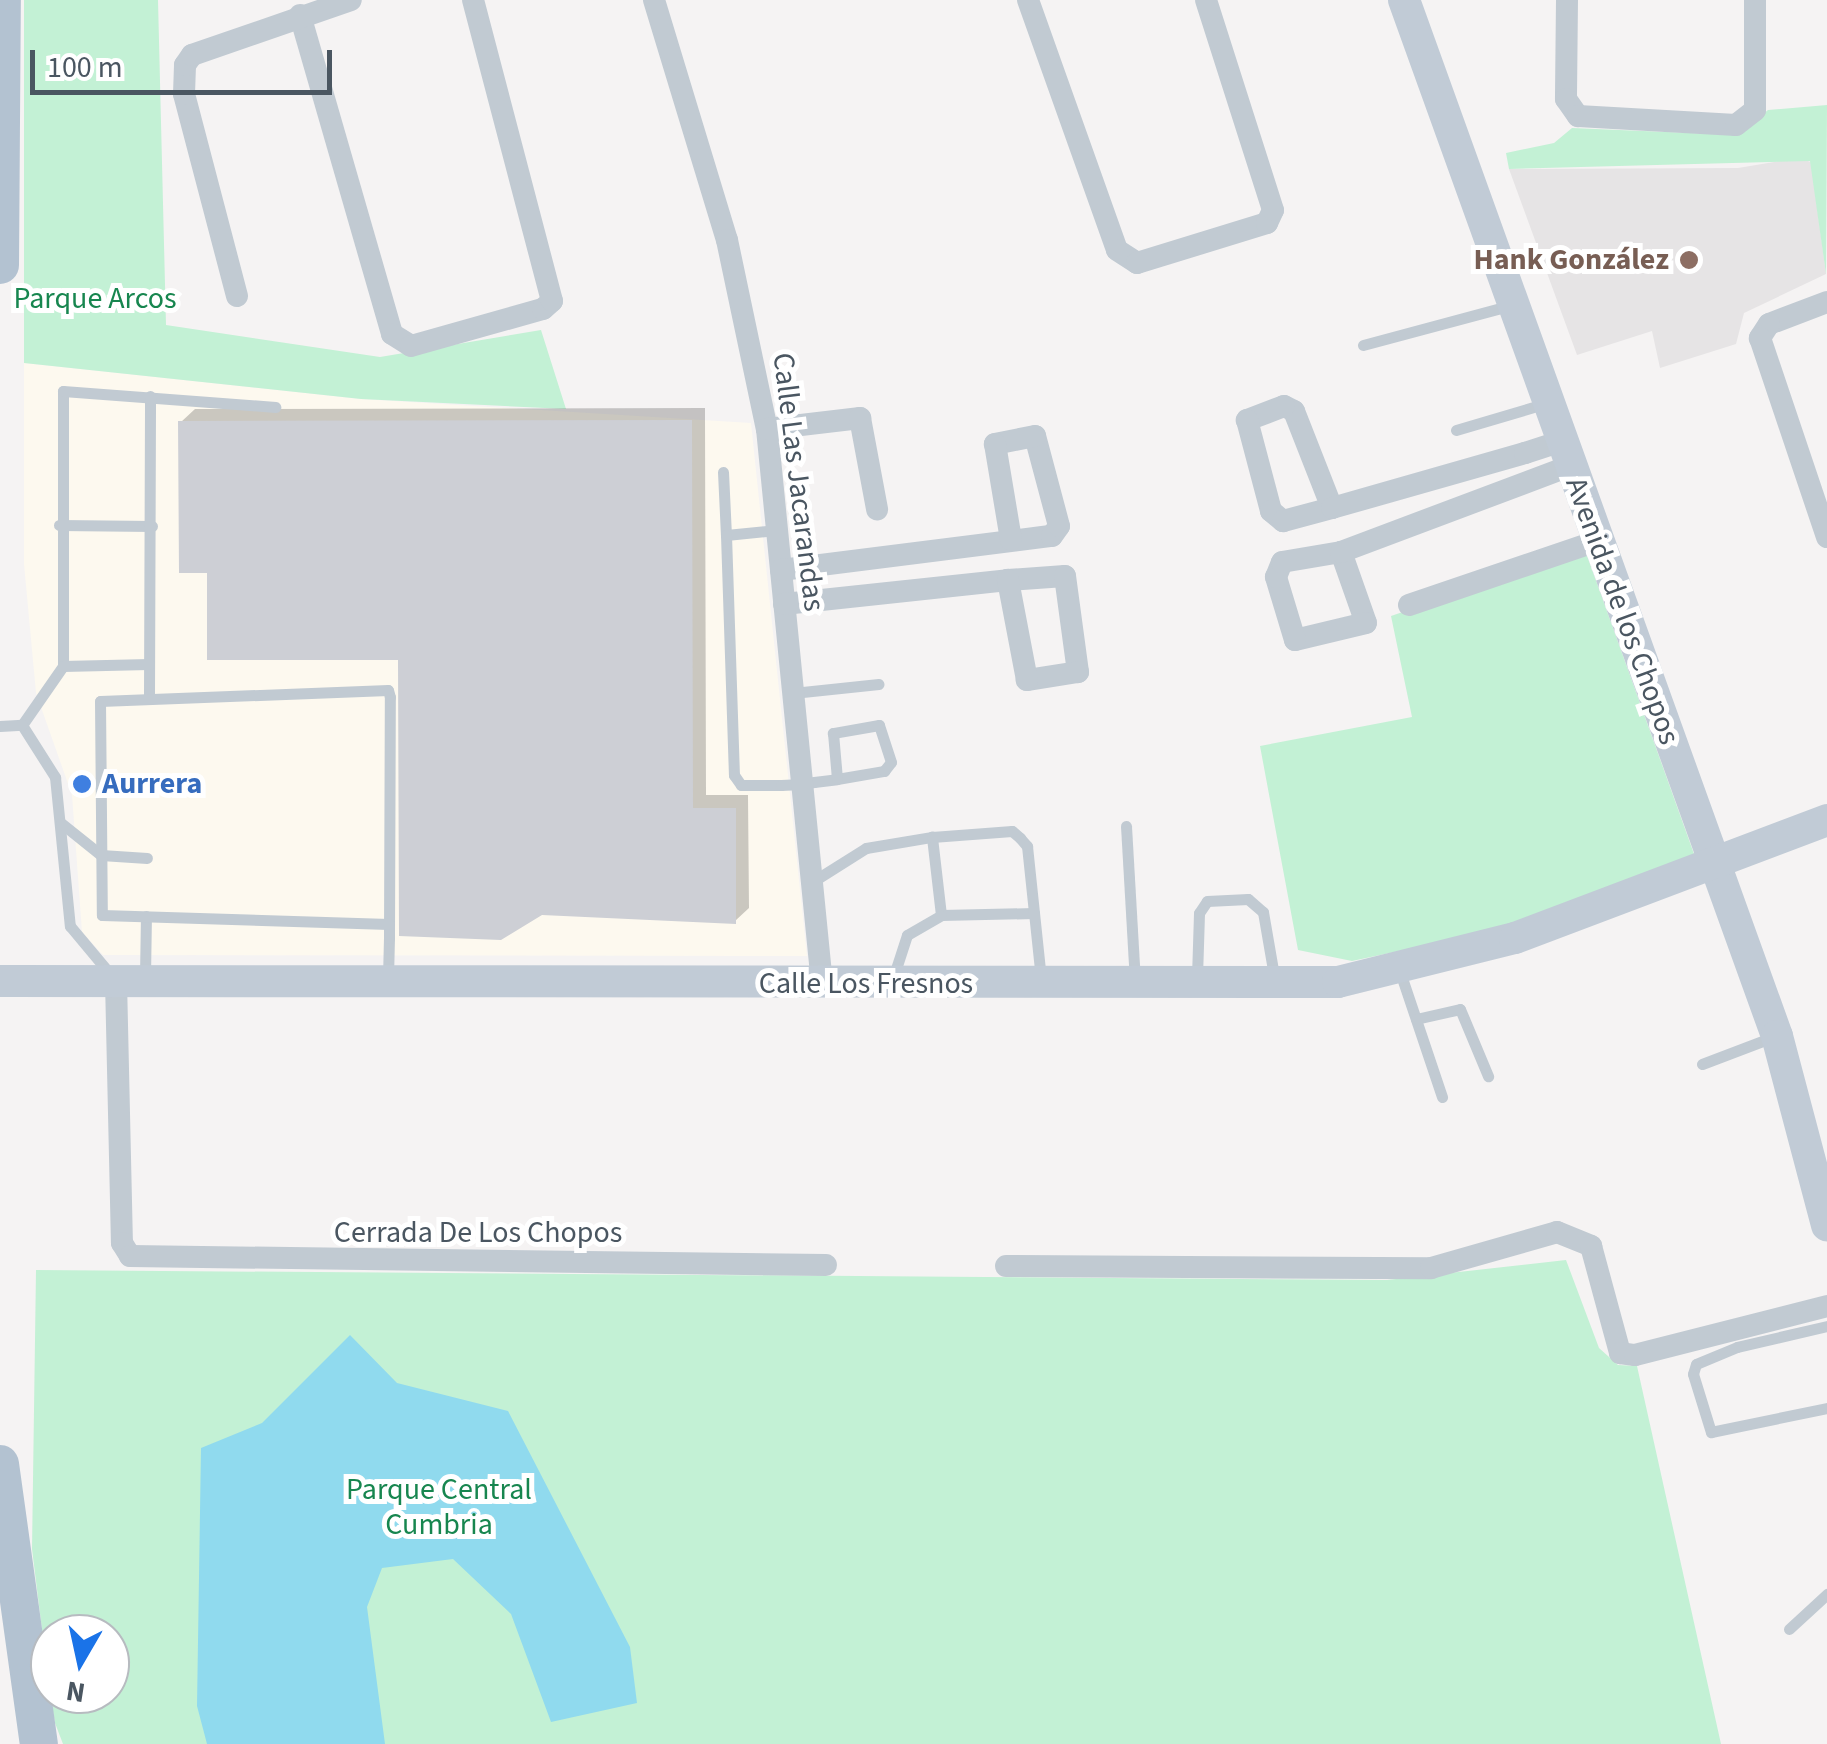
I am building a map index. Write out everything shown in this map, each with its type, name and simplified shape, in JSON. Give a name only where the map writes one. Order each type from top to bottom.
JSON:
[{"type":"main road","points":[[0,265],[2,0]]},
{"type":"main road","points":[[0,1464],[38,1744]]},
{"type":"street","points":[[237,296],[183,76],[192,55],[352,0]]},
{"type":"street","points":[[300,15],[392,334],[411,346],[552,301],[473,0]]},
{"type":"street","name":"Calle Las Jacarandas","points":[[654,0],[726,240],[767,429],[822,984]]},
{"type":"street","points":[[1028,0],[1118,250],[1137,263],[1267,223],[1273,210],[1206,0]]},
{"type":"street","name":"Avenida de los Chopos","points":[[1404,0],[1777,1036],[1827,1225]]},
{"type":"street","points":[[1566,0],[1566,99],[1578,116],[1749,121],[1755,110],[1756,0]]},
{"type":"street","points":[[1827,302],[1770,324],[1760,338],[1827,537]]},
{"type":"street","points":[[1332,508],[1294,411],[1284,406],[1246,420],[1275,518],[1332,508],[1565,454]]},
{"type":"street","points":[[767,429],[860,418],[877,508]]},
{"type":"street","points":[[780,570],[1052,536],[1058,526],[1035,436],[995,444],[1011,540]]},
{"type":"street","points":[[1341,552],[1366,624],[1295,640],[1276,568],[1341,552],[1565,454]]},
{"type":"street","points":[[1409,605],[1597,541]]},
{"type":"street","points":[[784,604],[1008,580],[1066,576],[1078,672],[1026,680],[1008,580]]},
{"type":"street","name":"Calle Los Fresnos","points":[[0,981],[1276,986],[1400,969],[1515,938],[1827,820]]},
{"type":"street","name":"Cerrada De Los Chopos","points":[[130,981],[122,1243],[130,1256],[826,1265]]},
{"type":"street","points":[[1006,1266],[1432,1268],[1556,1232],[1578,1236],[1591,1246],[1620,1352],[1635,1355],[1827,1306]]},
{"type":"lane","points":[[1363,345],[1513,305]]},
{"type":"lane","points":[[22,725],[62,666],[60,395],[67,388],[275,408]]},
{"type":"lane","points":[[150,396],[150,695]]},
{"type":"lane","points":[[1456,430],[1546,403]]},
{"type":"lane","points":[[723,472],[734,775],[742,785],[802,784],[837,779],[889,768],[878,725],[833,732],[837,779]]},
{"type":"lane","points":[[59,525],[152,526]]},
{"type":"lane","points":[[726,534],[777,530]]},
{"type":"lane","points":[[62,666],[149,664]]},
{"type":"lane","points":[[794,692],[879,684]]},
{"type":"lane","points":[[388,982],[389,924],[390,696],[382,688],[110,696],[95,710],[102,915],[389,924]]},
{"type":"lane","points":[[0,726],[22,725]]},
{"type":"lane","points":[[22,725],[55,777],[70,926],[130,981],[146,916]]},
{"type":"lane","points":[[61,823],[101,855],[147,858]]},
{"type":"lane","points":[[1126,826],[1135,985]]},
{"type":"lane","points":[[812,882],[866,848],[932,837],[1012,831],[1027,846],[1041,984]]},
{"type":"lane","points":[[932,837],[941,915]]},
{"type":"lane","points":[[1198,985],[1198,913],[1207,901],[1248,899],[1264,912],[1276,986]]},
{"type":"lane","points":[[892,984],[907,935],[941,915],[1034,913]]},
{"type":"lane","points":[[1400,969],[1442,1097]]},
{"type":"lane","points":[[1416,1019],[1460,1009],[1488,1076]]},
{"type":"lane","points":[[1702,1064],[1777,1036]]},
{"type":"lane","points":[[1827,1326],[1737,1347],[1696,1364],[1693,1374],[1711,1432],[1827,1408]]},
{"type":"lane","points":[[1789,1629],[1827,1594]]},
{"type":"shaded area","points":[[1798,158],[1811,162],[1826,274],[1744,313],[1736,344],[1660,368],[1652,331],[1577,355],[1509,169],[1738,168]]},
{"type":"shaded area","points":[[24,363],[361,399],[751,423],[807,956],[103,955],[82,932],[72,795],[36,693],[24,564]]},
{"type":"green space","name":"Parque Arcos","points":[[24,0],[158,0],[166,325],[380,357],[541,330],[566,409],[361,399],[24,363]]},
{"type":"green space","points":[[1827,105],[1826,274],[1810,161],[1509,169],[1506,153],[1554,143],[1572,128],[1738,135],[1768,110]]},
{"type":"green space","points":[[1585,550],[1698,865],[1512,927],[1352,961],[1298,950],[1260,746],[1412,717],[1391,616]]},
{"type":"green space","name":"Parque Central Cumbria","points":[[1566,1260],[1599,1348],[1618,1365],[1637,1366],[1721,1744],[63,1744],[53,1714],[130,1714],[130,1614],[40,1614],[32,1549],[36,1270],[1387,1280]]},
{"type":"water","points":[[350,1335],[397,1383],[508,1411],[630,1647],[637,1703],[551,1722],[511,1614],[453,1559],[382,1568],[367,1607],[385,1744],[207,1744],[197,1706],[201,1448],[262,1423]]},
{"type":"building","points":[[692,420],[693,808],[736,808],[736,924],[542,915],[501,940],[399,936],[398,660],[207,660],[207,573],[179,573],[178,421]]},
{"type":"place","name":"Hank González","points":[[1689,260]]},
{"type":"place","name":"Aurrera","points":[[82,784]]}]
